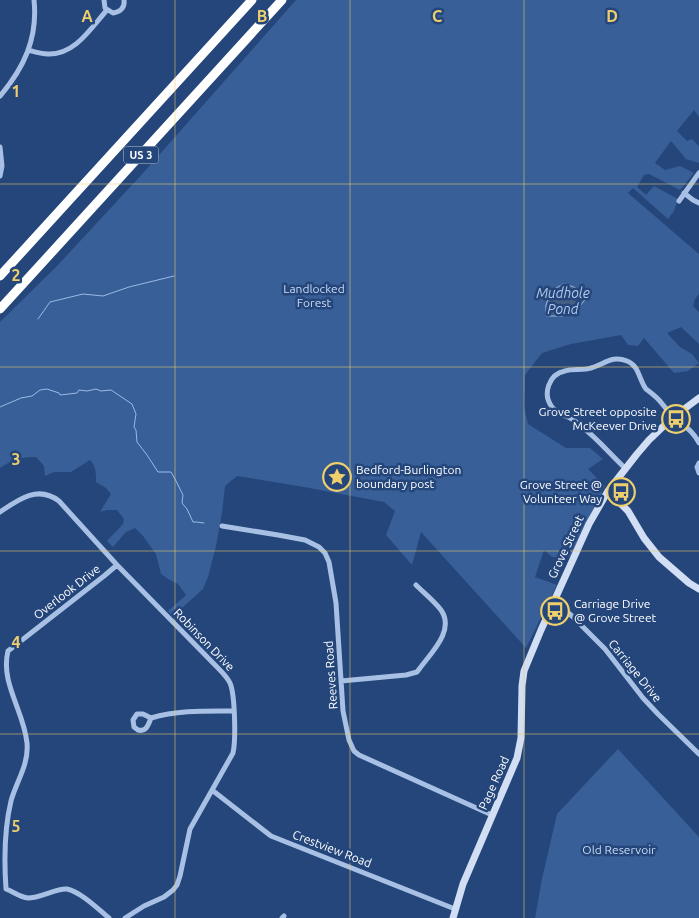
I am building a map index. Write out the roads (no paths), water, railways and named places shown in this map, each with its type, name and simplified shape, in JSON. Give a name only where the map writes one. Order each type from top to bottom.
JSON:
[{"type":"highway","name":"US 3","points":[[0,276],[252,0]]},
{"type":"highway","name":"US 3","points":[[0,309],[282,0]]},
{"type":"main road","name":"Grove Street","points":[[532,652],[589,524],[608,491],[649,440],[674,417],[699,398]]},
{"type":"main road","points":[[608,491],[628,510],[644,538],[659,557],[688,583],[699,589]]},
{"type":"main road","name":"Page Road","points":[[453,918],[463,884],[517,758],[522,730],[522,680],[532,652]]},
{"type":"street","points":[[0,96],[20,69],[28,50],[34,22],[34,0]]},
{"type":"street","points":[[104,0],[107,10],[112,13],[123,8],[124,0]]},
{"type":"street","points":[[28,50],[50,54],[68,50],[79,42],[107,10]]},
{"type":"street","points":[[0,147],[2,166],[0,176]]},
{"type":"street","points":[[678,201],[699,173]]},
{"type":"street","points":[[684,192],[699,203]]},
{"type":"street","points":[[625,468],[572,418],[552,407],[547,394],[548,386],[559,372],[590,369],[610,359],[630,362],[636,368],[646,388],[692,433],[699,443]]},
{"type":"street","points":[[699,463],[697,467],[699,473]]},
{"type":"street","name":"Robinson Drive","points":[[0,512],[32,494],[42,493],[54,497],[116,565],[227,678],[233,690],[235,747],[190,829],[177,885],[164,897],[144,906],[125,918]]},
{"type":"street","name":"Reeves Road","points":[[222,526],[305,540],[319,547],[325,553],[329,562],[336,603],[343,711],[347,734],[354,751],[492,816]]},
{"type":"street","name":"Overlook Drive","points":[[110,918],[77,894],[65,889],[29,898],[6,889],[6,845],[11,800],[25,765],[28,751],[24,726],[4,684],[2,672],[8,651],[116,565]]},
{"type":"street","points":[[340,680],[406,675],[417,672],[443,636],[446,627],[441,610],[416,584]]},
{"type":"street","name":"Carriage Drive","points":[[554,601],[605,649],[643,698],[699,754]]},
{"type":"street","points":[[151,718],[172,713],[234,711]]},
{"type":"street","name":"Crestview Road","points":[[212,790],[271,836],[455,909]]},
{"type":"water","name":"Mudhole Pond","points":[[563,284],[577,289],[585,300],[576,310],[563,316],[546,316],[546,305],[551,291]]},
{"type":"waterway","points":[[38,319],[50,302],[83,294],[103,296],[129,287],[174,276]]},
{"type":"waterway","points":[[0,407],[21,398],[32,396],[40,390],[47,389],[60,395],[77,393],[79,390],[111,390],[132,404],[136,414],[134,427],[137,442],[158,472],[171,472],[183,495],[182,503],[193,522],[204,523]]},
{"type":"place","name":"Grove Street opposite McKeever Drive","points":[[676,419]]},
{"type":"place","name":"Bedford-Burlington boundary post","points":[[337,477]]},
{"type":"place","name":"Grove Street @ Volunteer Way","points":[[621,492]]},
{"type":"place","name":"Carriage Drive @ Grove Street","points":[[555,611]]},
{"type":"park label","name":"Landlocked Forest","points":[[314,296]]},
{"type":"park label","name":"Old Reservoir","points":[[619,850]]}]
